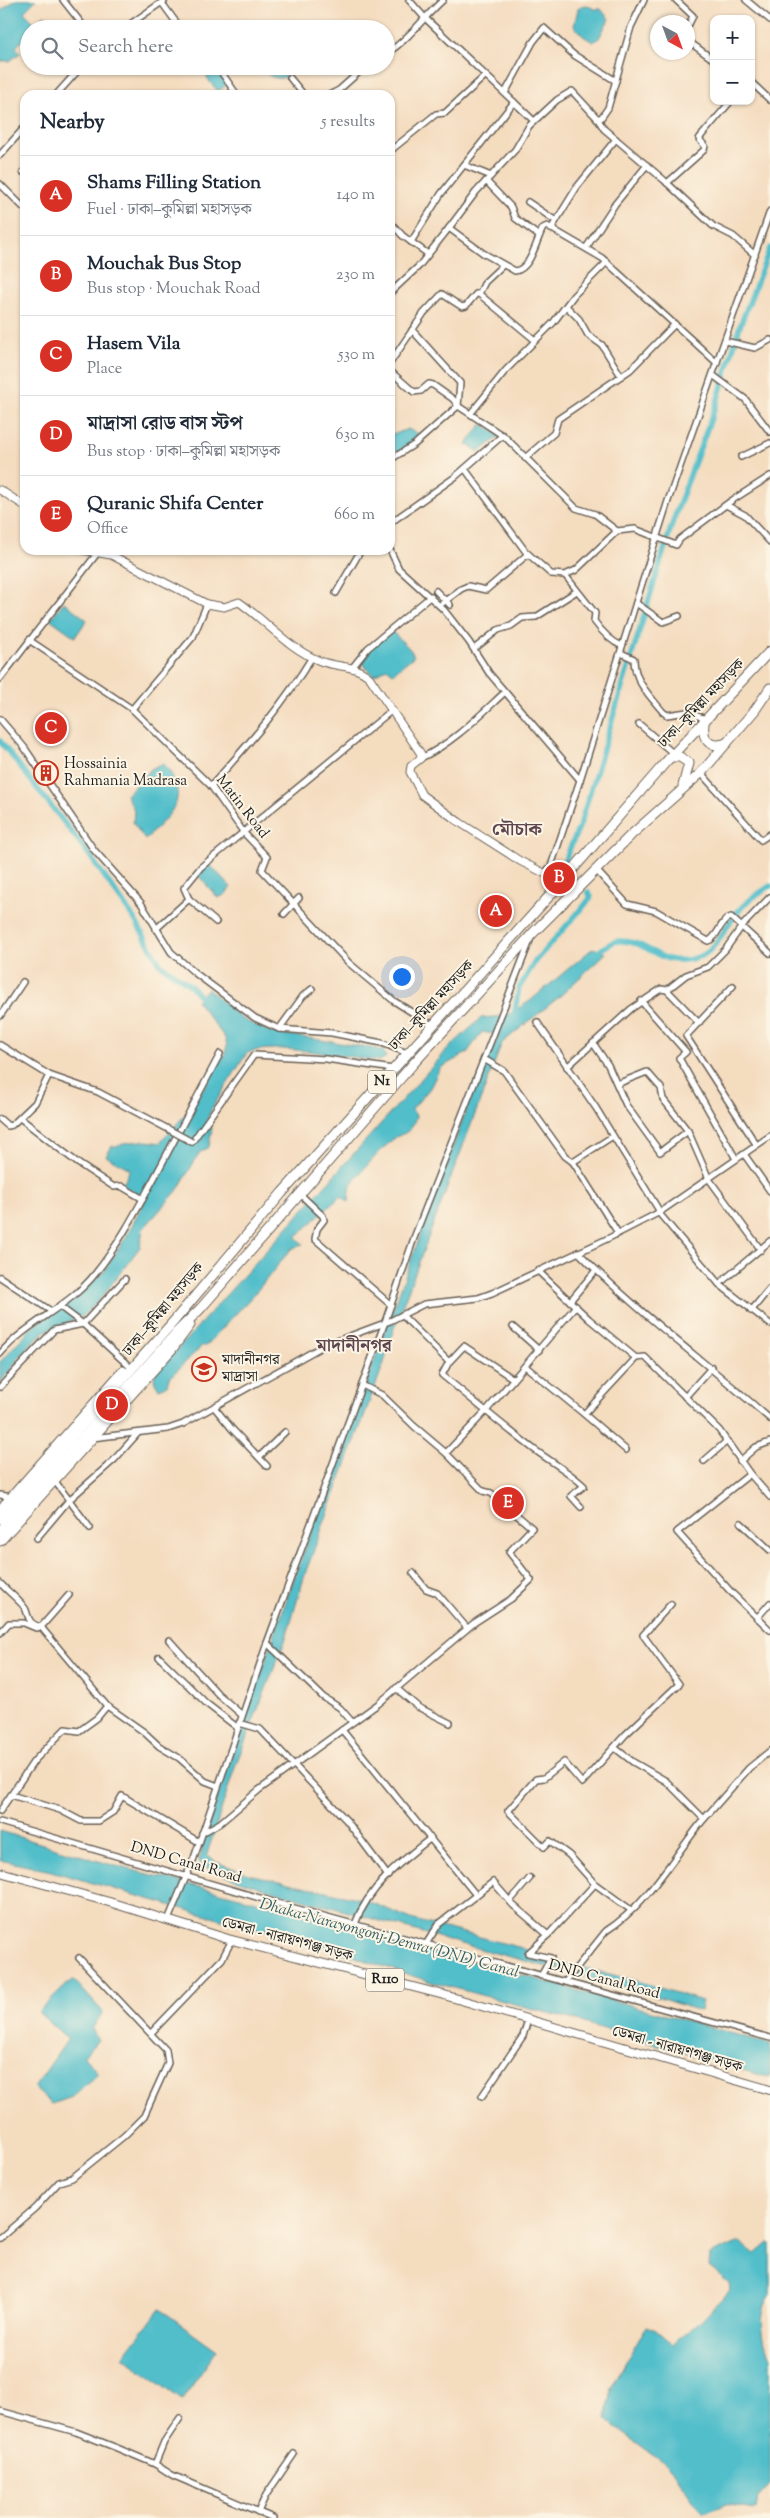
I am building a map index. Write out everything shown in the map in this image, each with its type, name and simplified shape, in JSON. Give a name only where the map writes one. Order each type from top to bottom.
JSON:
[{"type":"highway","name":"ঢাকা–কুমিল্লা মহাসড়ক","points":[[0,1519],[191,1301],[282,1193],[562,882],[672,755],[770,651]]},
{"type":"highway","name":"ঢাকা–কুমিল্লা মহাসড়ক","points":[[0,1532],[176,1333],[303,1197],[413,1064],[533,933],[596,870],[701,773],[770,688]]},
{"type":"highway","points":[[705,721],[704,738],[707,742],[716,746],[727,743]]},
{"type":"highway","points":[[672,755],[680,757],[689,764],[688,777],[682,789]]},
{"type":"highway","points":[[0,1510],[173,1314],[191,1301]]},
{"type":"highway","points":[[0,1541],[172,1348],[201,1308]]},
{"type":"main road","name":"ডেমরা - নারায়ণগঞ্জ সড়ক","points":[[0,1872],[232,1940],[444,1994],[770,2090]]},
{"type":"street","points":[[63,0],[79,20]]},
{"type":"street","points":[[136,20],[165,0]]},
{"type":"street","points":[[165,0],[162,3],[174,20]]},
{"type":"street","points":[[409,0],[424,17],[534,122]]},
{"type":"street","points":[[395,47],[416,30],[424,17],[443,0]]},
{"type":"street","points":[[597,118],[601,118],[608,108],[631,27],[644,0]]},
{"type":"street","points":[[676,0],[692,15]]},
{"type":"street","points":[[746,0],[770,20]]},
{"type":"street","points":[[505,93],[533,42],[544,28],[574,55],[616,81]]},
{"type":"street","points":[[695,46],[710,57]]},
{"type":"street","points":[[62,90],[75,75]]},
{"type":"street","points":[[223,75],[234,90]]},
{"type":"street","points":[[339,90],[356,75]]},
{"type":"street","points":[[395,147],[436,114],[445,113],[485,76]]},
{"type":"street","points":[[290,78],[300,90]]},
{"type":"street","points":[[755,86],[770,100]]},
{"type":"street","points":[[395,288],[411,274],[486,181],[509,158],[524,132],[562,97],[572,91],[597,118],[600,125],[713,226],[733,236],[755,255]]},
{"type":"street","points":[[411,242],[441,194],[514,102]]},
{"type":"street","points":[[667,183],[704,150],[705,146],[699,139],[728,105]]},
{"type":"street","points":[[0,156],[20,133]]},
{"type":"street","points":[[552,229],[577,187],[616,139]]},
{"type":"street","points":[[464,164],[491,176]]},
{"type":"street","points":[[586,248],[615,204],[647,165]]},
{"type":"street","points":[[486,181],[511,207],[515,218],[539,236]]},
{"type":"street","points":[[0,184],[20,204]]},
{"type":"street","points":[[528,202],[556,221]]},
{"type":"street","points":[[546,873],[580,780],[622,646],[641,606],[658,539],[714,376],[724,341],[770,211]]},
{"type":"street","points":[[448,228],[515,272],[520,271],[526,264],[543,228],[547,226],[607,262],[717,363]]},
{"type":"street","points":[[395,228],[428,254]]},
{"type":"street","points":[[470,413],[581,287],[607,262]]},
{"type":"street","points":[[395,355],[438,296],[446,295],[462,307],[479,294],[485,282],[503,265]]},
{"type":"street","points":[[479,294],[535,340]]},
{"type":"street","points":[[566,306],[579,319],[588,335],[602,345],[621,376]]},
{"type":"street","points":[[525,458],[554,433],[558,419],[639,363],[675,324]]},
{"type":"street","points":[[395,457],[415,444],[458,406],[460,382],[412,330]]},
{"type":"street","points":[[724,341],[755,348],[770,340]]},
{"type":"street","points":[[395,375],[417,392],[427,388],[429,384],[453,399],[458,406],[503,435],[570,504],[581,511],[595,514],[617,531],[636,530],[676,545],[680,539],[726,505],[770,476]]},
{"type":"street","points":[[714,376],[744,399],[770,432]]},
{"type":"street","points":[[395,519],[465,468],[503,435]]},
{"type":"street","points":[[741,456],[770,443]]},
{"type":"street","points":[[465,468],[528,554],[551,574],[565,575],[582,565],[617,531]]},
{"type":"street","points":[[0,490],[20,503]]},
{"type":"street","points":[[726,505],[745,515],[770,542]]},
{"type":"street","points":[[440,605],[448,602],[468,586],[486,590],[528,554]]},
{"type":"street","points":[[0,679],[97,555]]},
{"type":"street","points":[[111,555],[207,604],[224,608],[239,602],[303,653],[331,664],[361,671],[370,678],[391,711],[416,744],[422,754],[421,758]]},
{"type":"street","points":[[336,593],[358,555]]},
{"type":"street","points":[[392,555],[399,569],[440,605],[474,649],[489,673],[580,780]]},
{"type":"street","points":[[565,575],[595,613],[594,622],[596,625],[611,642],[622,646]]},
{"type":"street","points":[[436,591],[448,602]]},
{"type":"street","points":[[474,649],[498,630],[511,626],[522,618],[536,617],[577,591]]},
{"type":"street","points":[[352,668],[368,648],[431,596]]},
{"type":"street","points":[[132,709],[193,637],[207,604]]},
{"type":"street","points":[[641,606],[663,622],[679,616]]},
{"type":"street","name":"Matin Road","points":[[29,640],[132,709],[211,786],[244,834],[267,857],[262,870],[294,902],[349,963],[394,1000],[432,1025]]},
{"type":"street","points":[[621,652],[634,659],[634,670],[637,680],[663,712],[672,715],[687,712],[705,721]]},
{"type":"street","points":[[211,786],[260,732],[295,685],[312,657]]},
{"type":"street","points":[[505,692],[467,727],[410,766],[410,772],[422,795],[459,822],[520,860],[562,882]]},
{"type":"street","points":[[216,922],[189,899],[184,888],[201,867],[244,834],[391,711]]},
{"type":"street","points":[[0,720],[24,748],[94,850],[141,903],[171,952],[195,973],[255,1018],[279,1028],[339,1035],[382,1043],[407,1053]]},
{"type":"street","points":[[639,724],[672,755]]},
{"type":"street","points":[[701,773],[761,840],[770,834]]},
{"type":"street","points":[[596,870],[627,904],[656,912],[708,941],[712,939],[727,918],[732,917],[769,950]]},
{"type":"street","points":[[667,990],[686,975],[708,966],[725,950],[741,925],[770,897]]},
{"type":"street","points":[[284,914],[299,898]]},
{"type":"street","points":[[156,929],[189,899]]},
{"type":"street","points":[[168,1920],[187,1876],[267,1643],[362,1385],[388,1322],[391,1304],[445,1156],[485,1059],[533,933]]},
{"type":"street","points":[[0,1016],[22,982]]},
{"type":"street","points":[[733,986],[686,1036],[756,1144]]},
{"type":"street","points":[[279,1028],[303,996],[312,989]]},
{"type":"street","points":[[567,1067],[640,1001],[661,989],[667,990],[699,1023]]},
{"type":"street","points":[[640,1001],[686,1052],[679,1058],[736,1159]]},
{"type":"street","points":[[537,1022],[613,1136],[659,1212],[719,1284],[770,1324]]},
{"type":"street","points":[[594,1043],[608,1065],[626,1105],[660,1152],[688,1131]]},
{"type":"street","points":[[0,1044],[49,1075],[98,1092],[192,1142],[254,1055],[326,1059],[393,1069]]},
{"type":"street","points":[[0,1354],[11,1340],[51,1311],[60,1307],[94,1276],[114,1249],[143,1199],[220,1054]]},
{"type":"street","points":[[485,1059],[504,1070],[564,1156],[573,1162],[618,1233]]},
{"type":"street","points":[[617,1084],[647,1072],[661,1088],[663,1099],[688,1131],[709,1180],[762,1250]]},
{"type":"street","points":[[0,1119],[8,1126],[20,1118],[35,1103],[49,1075]]},
{"type":"street","points":[[20,1118],[79,1164],[114,1187],[121,1186],[143,1199]]},
{"type":"street","points":[[573,1162],[613,1136]]},
{"type":"street","points":[[92,1438],[168,1429],[184,1424],[324,1346],[388,1322],[424,1304],[478,1298],[659,1212],[709,1180],[756,1144],[770,1136]]},
{"type":"street","points":[[744,1154],[770,1191]]},
{"type":"street","points":[[303,1197],[323,1216],[324,1220],[317,1229],[315,1239],[391,1304]]},
{"type":"street","points":[[719,1284],[762,1250],[770,1241]]},
{"type":"street","points":[[578,1252],[682,1347],[712,1367],[770,1419]]},
{"type":"street","points":[[570,1301],[596,1270]]},
{"type":"street","points":[[538,1271],[636,1358]]},
{"type":"street","points":[[0,1277],[51,1311]]},
{"type":"street","points":[[0,1387],[54,1330],[80,1322],[125,1279]]},
{"type":"street","points":[[751,1310],[770,1288]]},
{"type":"street","points":[[446,1453],[486,1411],[512,1378],[525,1366],[576,1306]]},
{"type":"street","points":[[60,1307],[80,1322],[128,1365]]},
{"type":"street","points":[[401,1316],[449,1362]]},
{"type":"street","points":[[513,1326],[539,1350]]},
{"type":"street","points":[[512,1378],[464,1346],[449,1362],[442,1375],[561,1470],[574,1476],[584,1486],[571,1496],[581,1507]]},
{"type":"street","points":[[584,1414],[636,1358],[645,1357],[719,1430],[740,1461],[770,1497]]},
{"type":"street","points":[[525,1366],[626,1450]]},
{"type":"street","points":[[685,1397],[712,1367]]},
{"type":"street","points":[[202,1833],[220,1823],[259,1790],[342,1730],[396,1688],[467,1628],[511,1599],[531,1580],[509,1552],[532,1528],[492,1493],[483,1491],[446,1453],[375,1390],[362,1385]]},
{"type":"street","points":[[214,1407],[267,1466]]},
{"type":"street","points":[[259,1457],[284,1432]]},
{"type":"street","points":[[36,1538],[69,1500],[114,1460],[139,1433]]},
{"type":"street","points":[[704,1462],[727,1441]]},
{"type":"street","points":[[740,1461],[756,1447],[770,1442]]},
{"type":"street","points":[[750,1474],[677,1532],[770,1630]]},
{"type":"street","points":[[54,1480],[90,1528]]},
{"type":"street","points":[[0,1495],[12,1497]]},
{"type":"street","points":[[741,1522],[770,1550]]},
{"type":"street","points":[[413,1572],[426,1589],[437,1594],[467,1628]]},
{"type":"street","points":[[0,1583],[26,1610],[28,1618],[36,1626],[41,1626],[107,1706],[144,1732],[159,1746],[179,1758],[205,1781],[218,1786]]},
{"type":"street","points":[[0,1633],[9,1624],[24,1623],[36,1628],[41,1626],[69,1595]]},
{"type":"street","points":[[757,1618],[770,1602]]},
{"type":"street","points":[[631,1910],[595,1884],[569,1855],[550,1841],[544,1848],[508,1810],[536,1779],[544,1778],[564,1762],[582,1783],[626,1735],[679,1684],[643,1635],[672,1604]]},
{"type":"street","points":[[169,1640],[218,1694],[242,1714]]},
{"type":"street","points":[[267,1643],[323,1697],[340,1708],[352,1722]]},
{"type":"street","points":[[159,1656],[207,1704],[238,1726],[260,1729],[347,1821],[388,1876]]},
{"type":"street","points":[[396,1688],[418,1707],[450,1723]]},
{"type":"street","points":[[0,1811],[34,1761],[65,1729],[79,1731],[96,1718],[107,1706]]},
{"type":"street","points":[[342,1730],[476,1895]]},
{"type":"street","points":[[615,1748],[633,1762],[666,1781],[704,1819]]},
{"type":"street","points":[[565,1982],[606,1931],[631,1910],[655,1883],[704,1819],[749,1768],[770,1751]]},
{"type":"street","points":[[11,1795],[60,1810],[81,1821],[99,1821],[113,1812],[122,1796],[199,1842]]},
{"type":"street","name":"DND Canal Road","points":[[0,1822],[354,1924],[770,2038]]},
{"type":"street","points":[[354,1924],[365,1900],[404,1860],[431,1838]]},
{"type":"street","points":[[510,1901],[530,1878]]},
{"type":"street","points":[[426,1944],[439,1924],[492,1882],[548,1935]]},
{"type":"street","points":[[541,1976],[551,1958],[528,1952],[548,1935],[595,1884]]},
{"type":"street","points":[[151,2033],[222,1959],[232,1940]]},
{"type":"street","points":[[0,2238],[34,2208],[59,2182],[72,2178],[124,2136],[144,2116],[169,2058],[166,2050],[151,2033],[80,1958]]},
{"type":"street","points":[[482,2096],[523,2036],[528,2020]]},
{"type":"street","points":[[0,2411],[76,2432],[155,2464],[172,2475],[273,2518]]},
{"type":"street","points":[[155,2464],[164,2442],[180,2418]]},
{"type":"street","points":[[258,2512],[266,2495],[294,2454]]},
{"type":"water","points":[[16,0],[36,0],[24,12],[32,20],[20,20],[20,43],[16,47],[20,53],[10,61],[0,61],[0,11]]},
{"type":"water","points":[[587,5],[594,9],[601,9],[609,19],[599,38],[593,42],[583,36],[574,26],[578,9],[581,6]]},
{"type":"water","points":[[45,15],[48,20],[39,20]]},
{"type":"water","points":[[206,75],[222,75],[228,84],[217,90]]},
{"type":"water","points":[[268,75],[289,75],[283,78]]},
{"type":"water","points":[[481,425],[496,432],[499,437],[479,452],[467,444]]},
{"type":"water","points":[[408,429],[421,435],[411,444],[395,452],[395,434]]},
{"type":"water","points":[[64,602],[87,620],[75,637],[50,619]]},
{"type":"water","points":[[392,631],[410,649],[414,656],[393,673],[387,668],[373,676],[360,660],[368,649]]},
{"type":"water","points":[[164,764],[173,776],[177,787],[175,805],[170,814],[145,840],[133,823],[134,810],[126,795],[152,768]]},
{"type":"water","points":[[209,864],[231,887],[225,895],[218,898],[198,875]]},
{"type":"water","points":[[593,948],[606,953],[559,997],[502,1043],[394,1328],[384,1363],[306,1571],[285,1641],[236,1764],[207,1854],[216,1862],[252,1875],[362,1899],[414,1920],[522,1948],[544,1958],[634,1980],[702,2001],[700,2011],[628,1988],[476,1948],[253,1885],[215,1872],[201,1865],[199,1860],[213,1810],[295,1576],[474,1089],[499,1035],[482,1032],[467,1053],[440,1068],[430,1088],[412,1109],[416,1116],[411,1128],[392,1140],[359,1175],[351,1186],[349,1202],[341,1196],[296,1237],[303,1244],[291,1249],[256,1292],[205,1347],[203,1345],[169,1378],[167,1385],[159,1389],[154,1380],[155,1374],[449,1048],[481,1018],[506,1016],[530,1001]]},
{"type":"water","points":[[208,989],[242,1019],[270,1032],[377,1049],[383,1051],[386,1057],[379,1061],[312,1051],[274,1049],[247,1053],[212,1108],[206,1122],[212,1128],[209,1147],[200,1152],[177,1191],[143,1229],[140,1247],[101,1298],[83,1316],[46,1331],[29,1345],[0,1383],[0,1362],[34,1325],[74,1298],[103,1273],[126,1237],[145,1200],[123,1185],[130,1169],[106,1156],[112,1146],[139,1141],[160,1143],[191,1108],[225,1054],[227,1045],[225,1038],[196,1000]]},
{"type":"water","name":"Dhaka-Narayongonj-Demra (DND) Canal","points":[[0,1831],[112,1865],[256,1901],[770,2044],[770,2078],[567,2018],[428,1981],[297,1938],[229,1922],[51,1871],[0,1860]]},
{"type":"water","points":[[73,1979],[103,2012],[92,2029],[98,2040],[84,2056],[98,2073],[72,2097],[52,2104],[34,2088],[68,2039],[38,2012]]},
{"type":"water","points":[[740,2242],[755,2254],[768,2243],[770,2244],[770,2296],[764,2310],[762,2327],[770,2358],[770,2485],[758,2498],[756,2509],[725,2504],[703,2512],[694,2503],[681,2482],[666,2465],[606,2419],[611,2388],[646,2326],[656,2330],[672,2344],[688,2332],[730,2290],[729,2283],[709,2266],[710,2255]]},
{"type":"water","points":[[160,2309],[217,2350],[182,2400],[123,2357]]},
{"type":"waterway","points":[[565,865],[564,862],[580,825],[673,521],[716,405],[740,326],[770,248]]},
{"type":"waterway","points":[[0,741],[85,849],[135,920],[160,964],[191,986],[205,1002]]},
{"type":"waterway","points":[[595,954],[609,944],[618,941],[630,942],[665,958],[675,960],[686,960],[701,956],[712,948],[743,906],[770,886]]},
{"type":"waterway","points":[[514,1016],[519,988],[536,960],[591,897],[588,892]]},
{"type":"place","name":"Hasem Vila","points":[[51,728]]},
{"type":"place","name":"Hossainia Rahmania Madrasa","points":[[46,773]]},
{"type":"place","name":"Mouchak Bus Stop","points":[[559,878]]},
{"type":"place","name":"Shams Filling Station","points":[[496,911]]},
{"type":"place","name":"মাদানীনগর মাদ্রাসা","points":[[204,1369]]},
{"type":"place","name":"মাদ্রাসা রোড বাস স্টপ","points":[[112,1405]]},
{"type":"place","name":"Quranic Shifa Center","points":[[508,1503]]},
{"type":"district","name":"মৌচাক","points":[[517,831]]},
{"type":"district","name":"মাদানীনগর","points":[[354,1347]]}]
